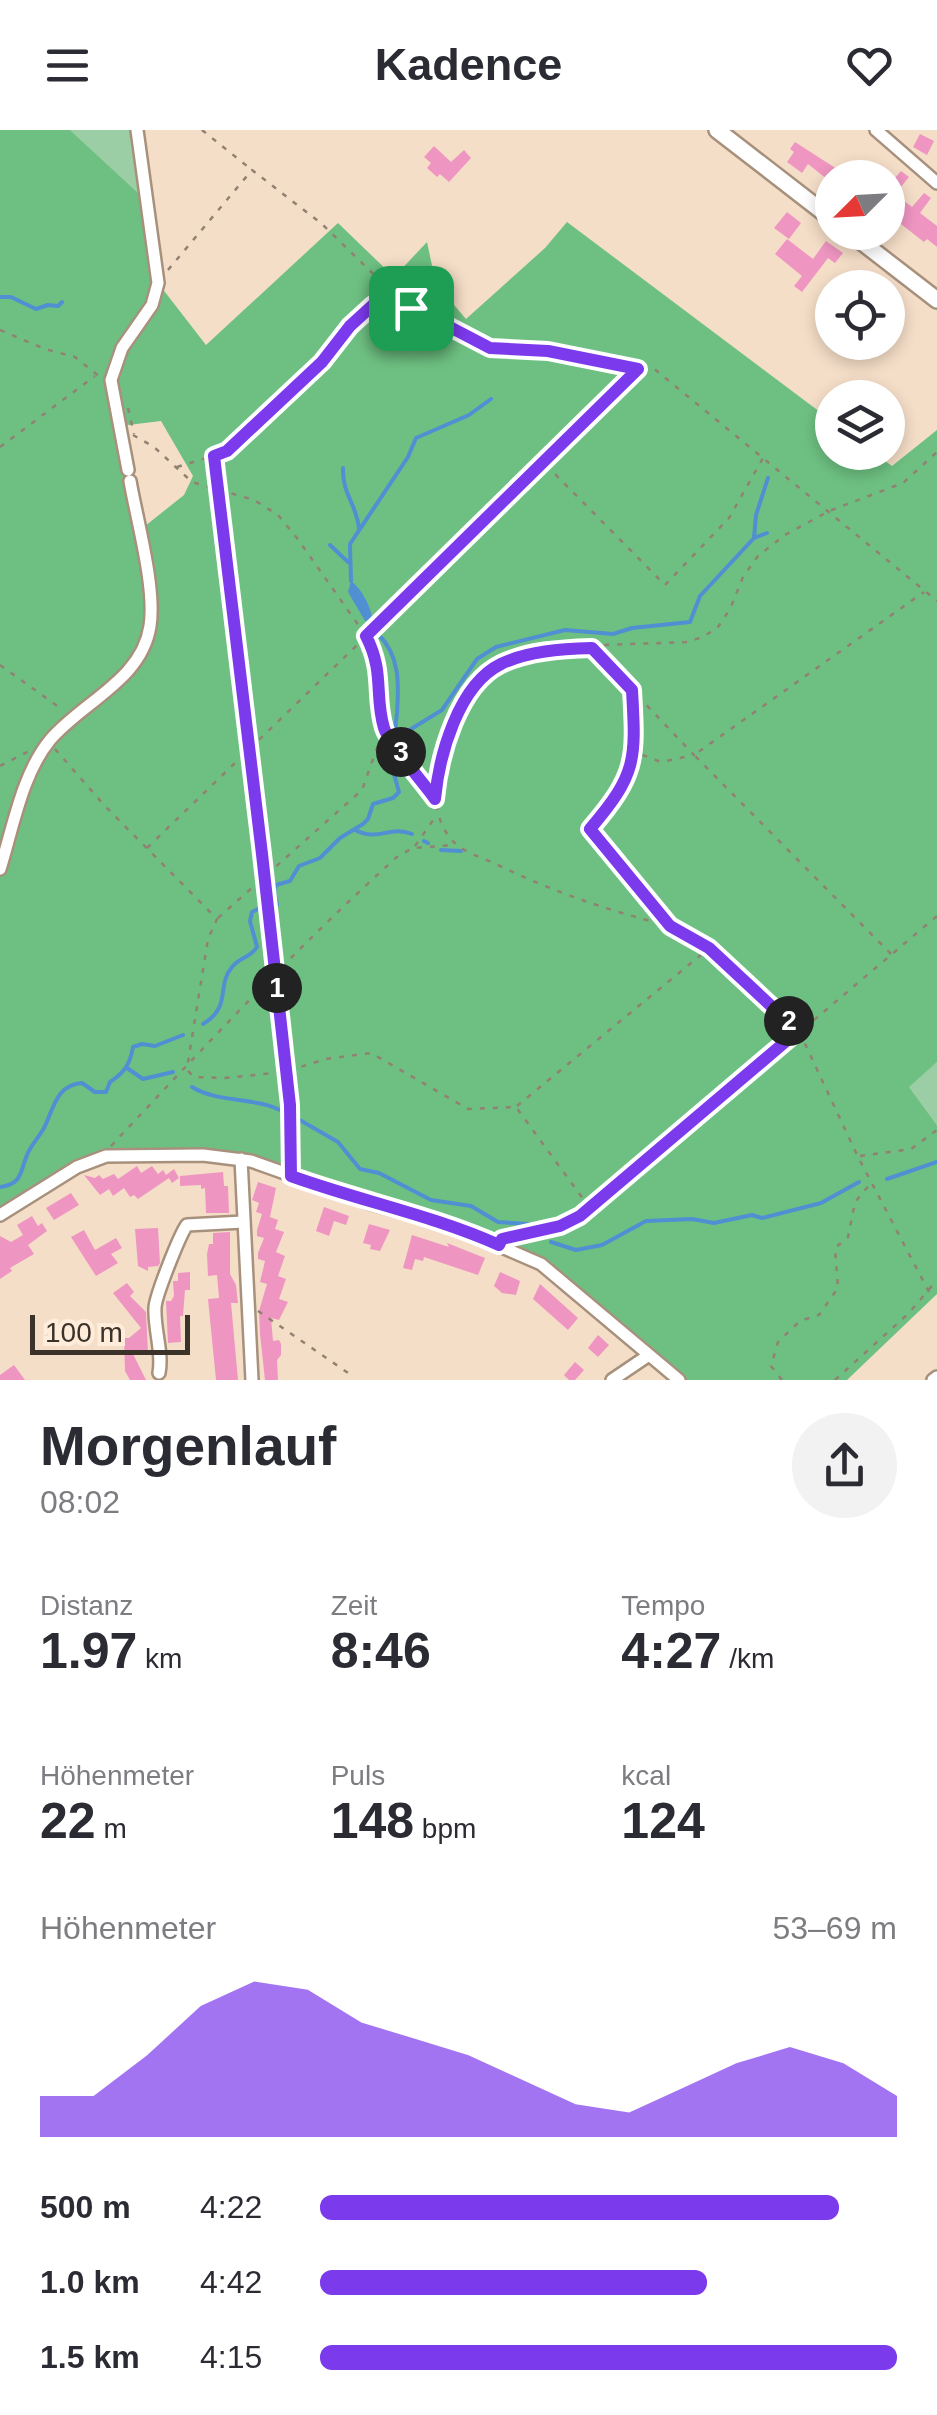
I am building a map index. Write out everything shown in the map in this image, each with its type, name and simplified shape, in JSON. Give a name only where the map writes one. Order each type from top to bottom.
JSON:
[{"type":"main road","points":[[718,130],[815,207]]},
{"type":"main road","points":[[872,250],[937,300]]},
{"type":"street","points":[[0,870],[34,764],[72,717],[129,671],[150,628],[152,606],[110,380],[116,360],[143,322],[158,283],[137,130]]},
{"type":"street","points":[[876,130],[937,183]]},
{"type":"street","points":[[0,1215],[77,1167],[106,1156],[203,1155],[241,1159],[368,1203],[456,1227],[549,1268],[679,1380]]},
{"type":"street","points":[[241,1159],[252,1380]]},
{"type":"street","points":[[159,1373],[162,1359],[156,1298],[180,1235],[187,1225],[243,1222]]},
{"type":"street","points":[[612,1380],[649,1355]]},
{"type":"path","points":[[202,130],[322,224],[402,302],[490,348],[548,351],[638,369],[652,368],[937,601]]},
{"type":"path","points":[[158,283],[252,170]]},
{"type":"path","points":[[175,468],[227,451],[322,362],[350,326],[373,305],[402,302]]},
{"type":"path","points":[[0,330],[75,357],[96,376],[0,446]]},
{"type":"path","points":[[147,848],[638,369]]},
{"type":"path","points":[[119,426],[154,448],[192,482],[254,500],[278,515],[366,636],[381,677],[381,714],[386,734],[435,799]]},
{"type":"path","points":[[457,845],[437,815],[435,799],[444,743],[472,692],[488,672],[510,660],[536,653],[686,642],[703,637],[724,619],[758,556],[829,511],[903,482],[937,452]]},
{"type":"path","points":[[214,456],[276,970],[290,1105],[291,1176]]},
{"type":"path","points":[[544,464],[665,585],[729,518],[763,458]]},
{"type":"path","points":[[636,752],[661,762],[694,755],[925,591]]},
{"type":"path","points":[[592,648],[891,954]]},
{"type":"path","points":[[0,665],[72,717]]},
{"type":"path","points":[[632,690],[636,752],[620,795],[590,829],[670,926]]},
{"type":"path","points":[[187,1069],[208,939],[217,919],[362,790],[379,742],[386,734]]},
{"type":"path","points":[[0,766],[49,741],[76,776],[217,919]]},
{"type":"path","points":[[413,848],[437,815]]},
{"type":"path","points":[[106,1156],[276,970],[398,856],[413,848],[457,845],[558,894],[670,926],[709,948],[798,1031],[929,1292]]},
{"type":"path","points":[[499,1245],[502,1239],[560,1226],[590,1208],[937,916]]},
{"type":"path","points":[[187,1069],[194,1077],[202,1078],[284,1072],[326,1059],[370,1053],[468,1109],[516,1107],[709,948]]},
{"type":"path","points":[[516,1107],[590,1208]]},
{"type":"path","points":[[858,1156],[910,1148],[937,1130]]},
{"type":"path","points":[[782,1380],[772,1366],[778,1342],[800,1321],[819,1315],[838,1288],[835,1248],[848,1237],[856,1202],[871,1182]]},
{"type":"path","points":[[836,1380],[937,1280]]},
{"type":"path","points":[[247,1306],[354,1376]]},
{"type":"green space","points":[[0,130],[70,130],[147,201],[158,283],[206,345],[338,223],[394,277],[427,242],[436,284],[466,319],[545,248],[567,222],[815,408],[815,470],[905,470],[905,456],[937,430],[937,1062],[909,1087],[937,1125],[937,1294],[847,1380],[683,1380],[540,1260],[247,1156],[102,1153],[77,1161],[0,1209]],"holes":[[[161,421],[193,476],[184,495],[140,530],[120,426]]]},
{"type":"green space","points":[[70,130],[137,130],[147,201]]},
{"type":"green space","points":[[937,1062],[937,1125],[908,1086]]},
{"type":"water","points":[[351,581],[365,599],[372,620],[365,621],[348,592]]},
{"type":"building","points":[[920,134],[934,141],[927,155],[913,147]]},
{"type":"building","points":[[795,142],[823,160],[815,160],[815,170],[808,164],[802,173],[787,162],[794,152],[790,149]]},
{"type":"building","points":[[434,146],[451,162],[464,150],[471,158],[449,182],[427,168],[431,163],[424,157]]},
{"type":"building","points":[[924,193],[931,198],[920,213],[937,226],[937,247],[927,239],[924,242],[905,227],[905,202],[912,207]]},
{"type":"building","points":[[787,212],[801,223],[789,239],[774,228]]},
{"type":"building","points":[[787,239],[813,259],[820,250],[843,253],[835,263],[828,258],[815,270],[802,292],[794,286],[802,276],[775,254]]},
{"type":"building","points":[[137,1166],[141,1173],[152,1166],[158,1174],[163,1170],[166,1175],[174,1169],[179,1178],[172,1183],[169,1178],[138,1199],[130,1197],[124,1188],[113,1196],[109,1189],[100,1195],[84,1175],[99,1175],[103,1179],[114,1174],[118,1179]]},
{"type":"building","points":[[223,1172],[229,1213],[206,1213],[205,1188],[180,1186],[180,1176]]},
{"type":"building","points":[[258,1182],[276,1188],[270,1217],[278,1220],[275,1229],[284,1232],[276,1252],[285,1256],[278,1276],[286,1279],[279,1299],[288,1302],[279,1320],[271,1318],[273,1341],[279,1340],[281,1344],[278,1380],[265,1380],[260,1334],[259,1311],[267,1284],[260,1282],[265,1261],[258,1259],[264,1238],[257,1236],[262,1214],[256,1212],[259,1203],[252,1200]]},
{"type":"building","points":[[71,1193],[79,1205],[54,1220],[46,1208]]},
{"type":"building","points":[[324,1207],[349,1216],[346,1225],[334,1221],[329,1236],[316,1231]]},
{"type":"building","points":[[32,1216],[47,1231],[28,1245],[34,1254],[0,1279],[0,1236],[11,1242],[23,1235],[17,1225]]},
{"type":"building","points":[[369,1224],[390,1230],[380,1251],[363,1243]]},
{"type":"building","points":[[158,1228],[160,1263],[148,1267],[148,1271],[138,1266],[135,1229]]},
{"type":"building","points":[[84,1230],[95,1250],[116,1238],[122,1248],[111,1254],[118,1263],[96,1276],[71,1237]]},
{"type":"building","points":[[230,1232],[230,1274],[238,1303],[231,1303],[238,1380],[216,1380],[208,1299],[219,1298],[217,1275],[208,1276],[207,1254],[209,1244],[213,1244],[213,1233]]},
{"type":"building","points":[[412,1235],[485,1258],[478,1275],[424,1257],[423,1261],[415,1259],[412,1270],[403,1268]]},
{"type":"building","points":[[190,1272],[190,1290],[185,1290],[180,1316],[181,1342],[168,1343],[166,1301],[174,1296],[173,1281],[178,1281],[178,1273]]},
{"type":"building","points":[[500,1272],[520,1281],[516,1295],[502,1293],[494,1286]]},
{"type":"building","points":[[127,1283],[134,1292],[130,1296],[146,1312],[148,1353],[133,1354],[146,1380],[130,1380],[125,1371],[124,1338],[141,1328],[113,1293]]},
{"type":"building","points":[[540,1284],[578,1318],[568,1330],[533,1299]]},
{"type":"building","points":[[598,1335],[609,1345],[598,1357],[588,1348]]},
{"type":"building","points":[[575,1362],[584,1370],[575,1380],[569,1380],[564,1375]]},
{"type":"building","points":[[14,1365],[25,1380],[0,1380],[0,1375]]},
{"type":"waterway","points":[[0,297],[11,297],[36,309],[62,302]]},
{"type":"waterway","points":[[351,581],[350,544],[408,457],[416,438],[469,415],[491,399]]},
{"type":"waterway","points":[[343,468],[359,530]]},
{"type":"waterway","points":[[378,634],[391,651],[396,670],[398,737],[442,710],[477,659],[496,647],[565,630],[613,634],[632,628],[690,622],[700,596],[754,538],[756,515],[768,478]]},
{"type":"waterway","points":[[754,538],[767,533]]},
{"type":"waterway","points":[[330,545],[348,562]]},
{"type":"waterway","points":[[273,908],[277,905],[276,885],[290,881],[299,866],[320,858],[340,838],[363,824],[373,804],[399,792],[388,753],[391,748]]},
{"type":"waterway","points":[[355,830],[412,834]]},
{"type":"waterway","points":[[424,841],[428,843]]},
{"type":"waterway","points":[[441,850],[461,851]]},
{"type":"waterway","points":[[203,1024],[218,1011],[227,974],[257,947],[250,921],[252,912],[262,907]]},
{"type":"waterway","points":[[0,1187],[13,1183],[19,1176],[66,1088],[82,1083],[95,1092],[106,1092],[110,1082],[126,1067],[133,1047],[155,1046],[183,1035]]},
{"type":"waterway","points":[[127,1068],[143,1079],[173,1072]]},
{"type":"waterway","points":[[192,1087],[213,1096],[280,1110]]},
{"type":"waterway","points":[[298,1119],[338,1142],[360,1169],[379,1173],[431,1200],[471,1206],[498,1222],[528,1224]]},
{"type":"waterway","points":[[887,1179],[937,1162]]},
{"type":"waterway","points":[[551,1242],[576,1250],[602,1245],[646,1221],[692,1219],[714,1223],[752,1215],[762,1218],[821,1203],[859,1182]]},
{"type":"route","points":[[402,302],[411,308],[490,348],[548,351],[638,369],[366,636],[381,677],[381,714],[386,734],[435,799],[444,743],[472,692],[488,672],[510,660],[536,653],[592,648],[632,690],[636,752],[620,795],[590,829],[670,926],[709,948],[798,1031],[580,1216],[560,1226],[502,1239],[499,1245],[456,1227],[368,1203],[291,1176],[290,1105],[276,970],[214,456],[227,451],[322,362],[350,326],[373,305],[402,302]]}]
